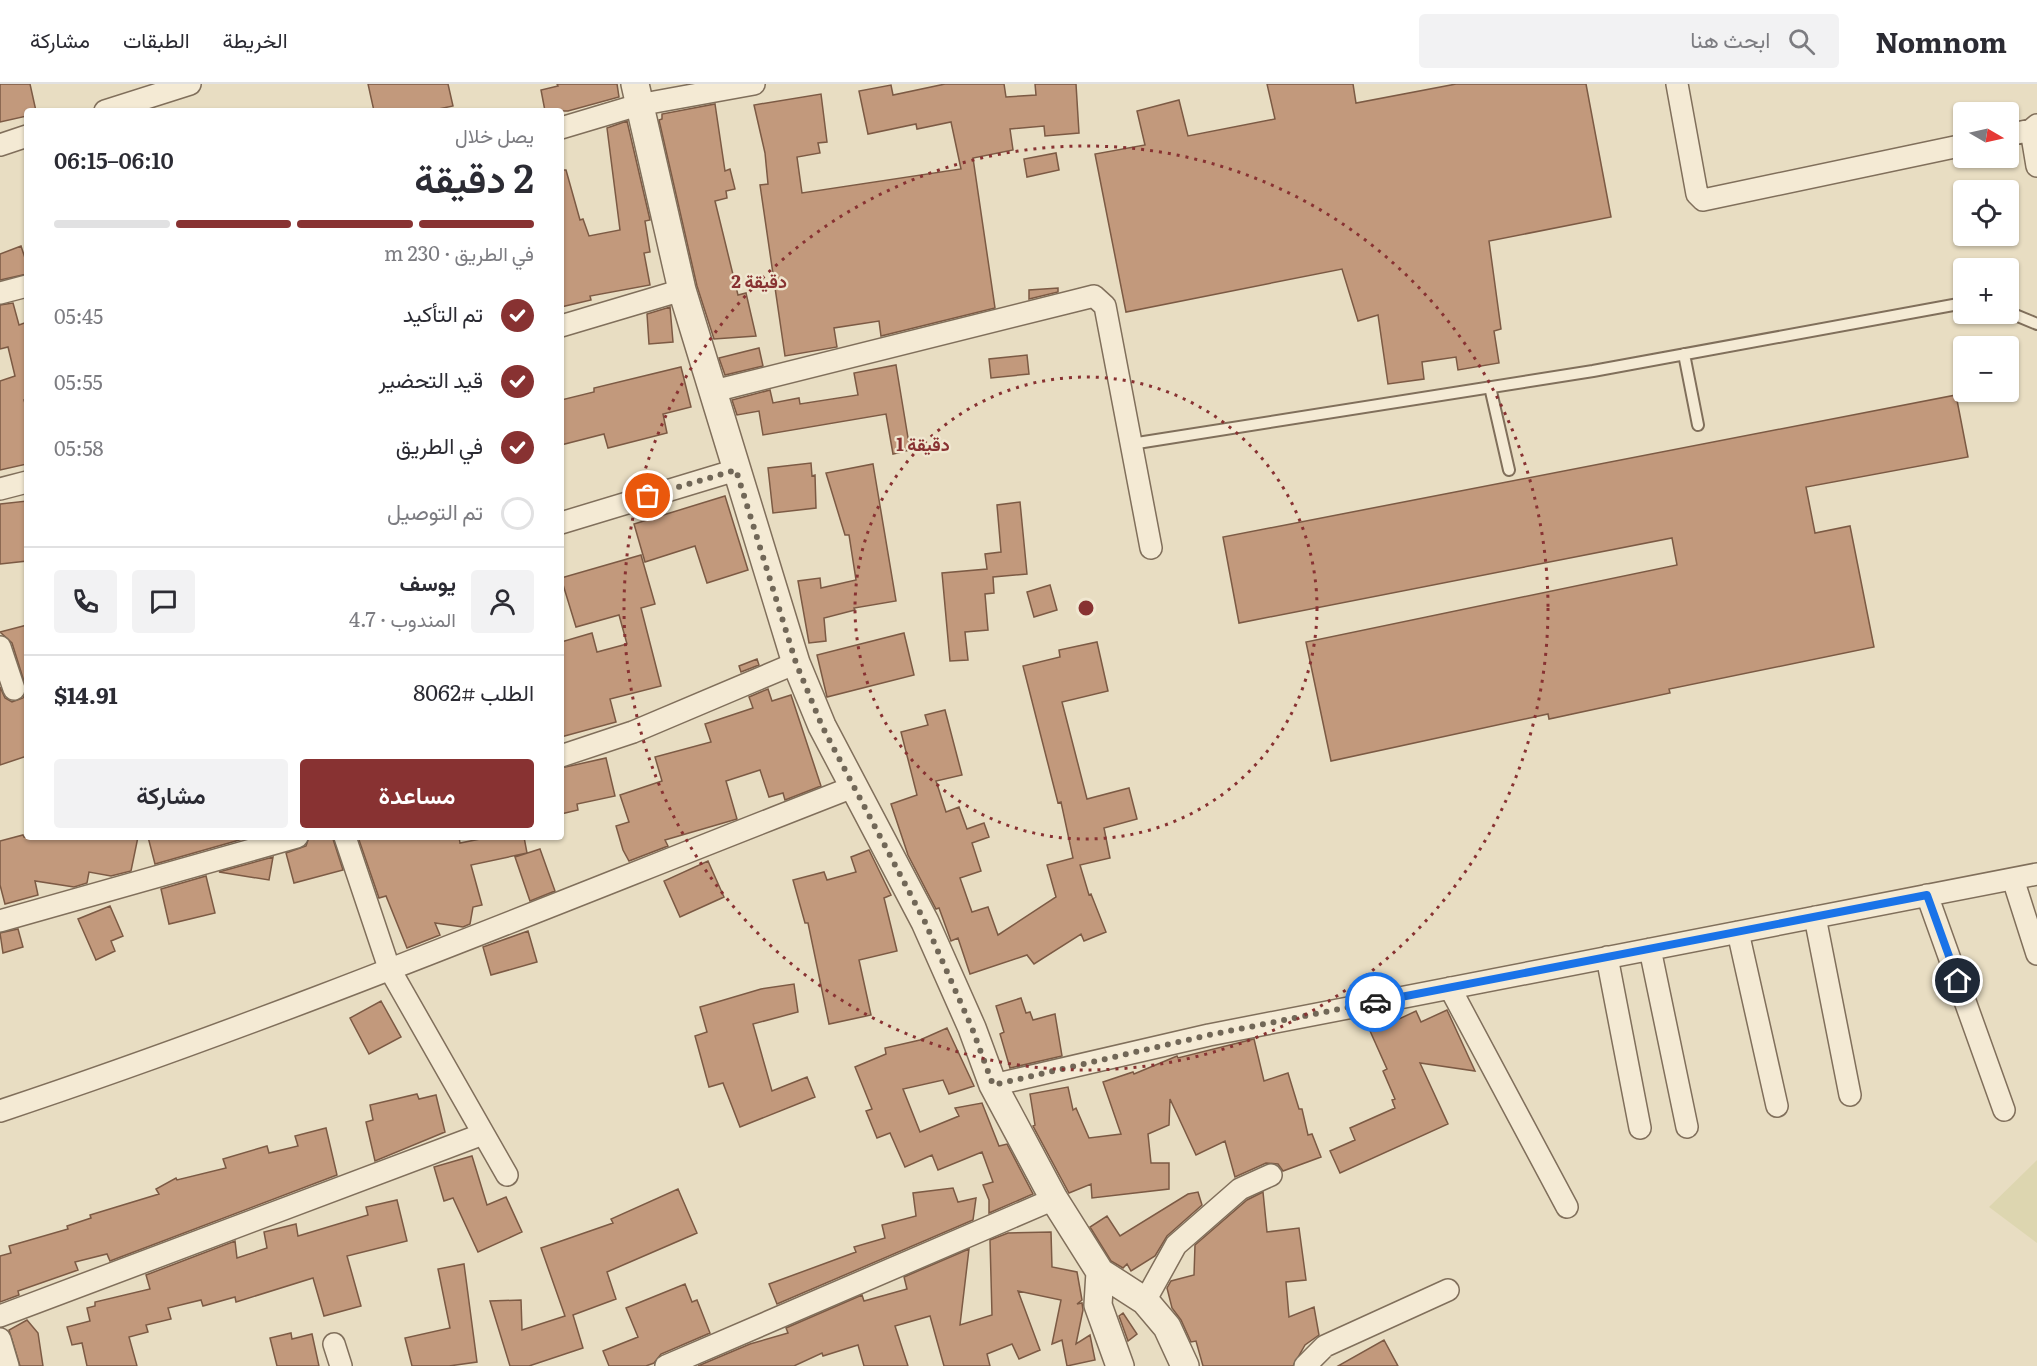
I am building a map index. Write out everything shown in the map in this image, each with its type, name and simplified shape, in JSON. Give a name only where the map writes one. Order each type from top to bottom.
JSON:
[{"type":"street","points":[[114,108],[190,84]]},
{"type":"street","points":[[564,127],[637,95],[754,84]]},
{"type":"street","points":[[1677,84],[1697,194],[1703,200],[1953,147]]},
{"type":"street","points":[[637,95],[682,290],[796,663],[822,726],[925,922],[972,1028],[993,1085],[1054,1199],[1100,1272],[1145,1301],[1167,1327],[1185,1366]]},
{"type":"street","points":[[2019,132],[2034,128],[2037,166]]},
{"type":"street","points":[[0,145],[24,137]]},
{"type":"street","points":[[0,293],[24,286]]},
{"type":"street","points":[[564,325],[682,290]]},
{"type":"street","points":[[714,391],[1094,296],[1105,306],[1151,548]]},
{"type":"street","points":[[564,522],[736,470]]},
{"type":"street","points":[[0,489],[24,483]]},
{"type":"street","points":[[0,646],[14,689]]},
{"type":"street","points":[[564,755],[633,732],[796,663]]},
{"type":"street","points":[[0,1111],[95,1079],[389,968],[853,787]]},
{"type":"street","points":[[0,921],[286,840]]},
{"type":"street","points":[[346,840],[389,968],[507,1175]]},
{"type":"street","points":[[993,1085],[1209,1035],[2037,874]]},
{"type":"street","points":[[2013,879],[2037,954]]},
{"type":"street","points":[[1927,895],[2004,1110]]},
{"type":"street","points":[[1815,917],[1850,1095]]},
{"type":"street","points":[[1738,932],[1777,1106]]},
{"type":"street","points":[[1650,949],[1687,1127]]},
{"type":"street","points":[[1607,957],[1640,1128]]},
{"type":"street","points":[[1450,988],[1567,1207]]},
{"type":"street","points":[[0,1316],[483,1134]]},
{"type":"street","points":[[1145,1301],[1176,1245],[1240,1189],[1270,1175]]},
{"type":"street","points":[[666,1366],[1054,1199]]},
{"type":"street","points":[[1100,1272],[1098,1305],[1119,1366]]},
{"type":"street","points":[[1305,1366],[1325,1346],[1448,1290]]},
{"type":"street","points":[[0,1339],[8,1366]]},
{"type":"street","points":[[334,1344],[341,1366]]},
{"type":"lane","points":[[1131,444],[1490,387],[1953,305]]},
{"type":"lane","points":[[2019,317],[2037,324]]},
{"type":"lane","points":[[1684,354],[1698,425]]},
{"type":"lane","points":[[1490,387],[1509,470]]},
{"type":"shaded area","points":[[2037,1160],[2037,1243],[1989,1207]]},
{"type":"building","points":[[0,84],[30,84],[35,108],[24,108],[24,117],[0,122]]},
{"type":"building","points":[[368,84],[448,84],[453,106],[443,108],[373,108]]},
{"type":"building","points":[[557,84],[617,84],[619,97],[568,111],[564,111],[564,108],[544,108],[541,90],[558,86]]},
{"type":"building","points":[[945,84],[1004,84],[1006,97],[1036,95],[1035,84],[1076,84],[1079,133],[1045,136],[1044,126],[1010,129],[1013,150],[973,158],[995,308],[881,336],[879,321],[834,328],[837,347],[785,356],[760,185],[768,184],[765,153],[754,105],[821,94],[827,142],[818,143],[820,153],[797,157],[802,193],[961,169],[951,122],[917,129],[916,124],[868,134],[859,91],[891,85],[893,95]]},
{"type":"building","points":[[1267,84],[1353,84],[1356,103],[1456,84],[1586,84],[1611,217],[1489,241],[1501,329],[1494,331],[1499,363],[1458,370],[1456,357],[1422,362],[1424,379],[1388,384],[1378,315],[1358,321],[1342,269],[1126,312],[1095,154],[1145,145],[1137,111],[1179,100],[1188,136],[1275,119]]},
{"type":"building","points":[[715,104],[725,171],[730,169],[735,189],[726,191],[727,198],[715,201],[738,295],[746,293],[756,336],[714,339],[697,286],[659,120],[662,119],[662,114]]},
{"type":"building","points":[[627,121],[650,220],[645,221],[650,252],[644,253],[650,285],[590,296],[591,300],[564,306],[564,170],[566,170],[580,220],[583,219],[589,236],[620,230],[607,128]]},
{"type":"building","points":[[1056,153],[1059,170],[1027,177],[1024,159]]},
{"type":"building","points":[[21,246],[24,255],[24,275],[0,280],[0,254]]},
{"type":"building","points":[[1058,288],[1058,292],[1029,299],[1029,290]]},
{"type":"building","points":[[13,303],[19,325],[24,323],[24,465],[0,470],[0,381],[15,376],[8,347],[0,349],[0,305]]},
{"type":"building","points":[[670,307],[673,342],[649,344],[647,314]]},
{"type":"building","points":[[759,348],[763,366],[725,375],[719,358]]},
{"type":"building","points":[[1027,355],[1029,374],[991,378],[989,359]]},
{"type":"building","points":[[896,365],[910,450],[893,454],[886,414],[763,435],[759,411],[737,415],[732,400],[770,390],[773,403],[799,398],[800,404],[858,395],[854,373]]},
{"type":"building","points":[[681,367],[691,407],[663,414],[667,433],[608,448],[604,434],[564,444],[564,399],[594,392],[594,388]]},
{"type":"building","points":[[1953,396],[1953,402],[1957,402],[1968,457],[1806,487],[1815,533],[1850,526],[1874,647],[1669,689],[1670,693],[1549,719],[1548,714],[1331,761],[1306,642],[1677,565],[1672,538],[1239,623],[1223,537]]},
{"type":"building","points":[[811,463],[812,476],[815,475],[816,508],[773,513],[768,468]]},
{"type":"building","points":[[873,464],[896,601],[854,608],[855,610],[824,618],[826,641],[809,643],[798,581],[820,578],[821,588],[856,580],[849,535],[845,535],[826,473]]},
{"type":"building","points":[[725,496],[748,570],[707,583],[695,546],[645,562],[634,524]]},
{"type":"building","points":[[24,501],[24,561],[0,564],[0,504]]},
{"type":"building","points":[[1020,502],[1027,574],[993,577],[994,593],[985,594],[988,630],[965,632],[968,660],[950,661],[942,573],[987,569],[985,554],[1001,552],[997,505]]},
{"type":"building","points":[[641,555],[655,604],[641,608],[661,686],[610,699],[616,722],[564,736],[564,641],[592,633],[597,652],[627,644],[619,615],[576,627],[564,588],[564,577]]},
{"type":"building","points":[[1050,585],[1057,610],[1034,617],[1027,592]]},
{"type":"building","points":[[24,626],[24,681],[12,643],[0,632]]},
{"type":"building","points":[[904,633],[914,675],[827,697],[817,655]]},
{"type":"building","points":[[1097,642],[1108,691],[1062,702],[1087,799],[1129,788],[1137,819],[1104,828],[1110,858],[1080,865],[1089,895],[1091,894],[1106,932],[1084,941],[1081,934],[1034,964],[1027,955],[970,974],[958,938],[951,941],[939,908],[936,909],[908,855],[891,804],[917,795],[901,732],[928,725],[925,715],[945,710],[962,775],[936,781],[946,812],[959,807],[967,829],[984,823],[989,837],[972,843],[981,871],[960,878],[972,912],[988,907],[998,935],[1056,897],[1047,865],[1073,858],[1061,802],[1058,803],[1023,666],[1060,657],[1059,650]]},
{"type":"building","points":[[757,659],[759,665],[741,672],[739,666]]},
{"type":"building","points":[[0,687],[5,698],[12,702],[24,696],[24,757],[0,765]]},
{"type":"building","points":[[768,689],[772,701],[791,695],[821,786],[785,800],[783,793],[769,797],[760,770],[726,781],[737,819],[665,840],[668,846],[629,861],[616,826],[629,822],[620,795],[662,781],[655,757],[711,742],[705,724],[753,708],[749,697]]},
{"type":"building","points":[[606,758],[615,796],[577,804],[578,810],[564,813],[564,767]]},
{"type":"building","points":[[23,835],[24,840],[137,840],[131,871],[111,876],[89,872],[87,883],[74,887],[35,881],[38,895],[5,904],[0,885],[0,841]]},
{"type":"building","points":[[149,840],[239,840],[155,864]]},
{"type":"building","points":[[308,840],[333,840],[343,870],[294,883],[286,853],[306,846]]},
{"type":"building","points":[[359,840],[460,840],[460,843],[475,840],[525,840],[527,853],[471,865],[482,905],[473,907],[470,924],[463,927],[435,923],[440,935],[407,948],[386,896],[379,898]]},
{"type":"building","points":[[540,849],[555,891],[530,901],[515,857]]},
{"type":"building","points":[[869,850],[891,895],[884,898],[897,951],[859,960],[871,1015],[829,1024],[808,923],[805,923],[793,880],[824,872],[827,880],[856,872],[851,857]]},
{"type":"building","points":[[273,857],[269,880],[219,872]]},
{"type":"building","points":[[708,861],[724,897],[680,917],[664,881]]},
{"type":"building","points":[[206,876],[215,913],[169,924],[161,889]]},
{"type":"building","points":[[110,906],[123,936],[111,941],[115,951],[96,960],[78,919]]},
{"type":"building","points":[[18,929],[23,947],[3,953],[0,933]]},
{"type":"building","points":[[528,931],[537,962],[491,975],[483,947]]},
{"type":"building","points":[[794,984],[798,1012],[753,1024],[772,1091],[807,1077],[815,1097],[740,1127],[723,1083],[709,1087],[695,1036],[707,1032],[700,1007],[761,989]]},
{"type":"building","points":[[1021,998],[1026,1013],[1030,1012],[1033,1020],[1055,1014],[1062,1056],[1010,1068],[1000,1034],[1004,1032],[996,1006]]},
{"type":"building","points":[[381,1001],[401,1037],[369,1054],[350,1018]]},
{"type":"building","points":[[1447,1010],[1475,1071],[1420,1063],[1448,1124],[1340,1173],[1330,1151],[1355,1140],[1350,1128],[1395,1108],[1392,1100],[1395,1099],[1383,1071],[1387,1069],[1366,1022],[1396,1012],[1399,1019],[1416,1011],[1421,1022]]},
{"type":"building","points":[[947,1028],[974,1086],[949,1094],[943,1080],[903,1089],[920,1132],[959,1116],[955,1108],[982,1103],[999,1146],[1007,1144],[1033,1194],[989,1213],[989,1200],[983,1185],[993,1182],[982,1152],[938,1170],[932,1155],[905,1167],[890,1133],[877,1138],[866,1111],[872,1109],[855,1067],[886,1054],[885,1048],[920,1040]]},
{"type":"building","points":[[1254,1039],[1264,1081],[1288,1073],[1299,1109],[1302,1109],[1308,1135],[1312,1134],[1321,1157],[1283,1171],[1278,1164],[1266,1163],[1235,1177],[1225,1141],[1196,1155],[1170,1099],[1169,1125],[1148,1134],[1151,1163],[1169,1163],[1169,1189],[1092,1198],[1091,1184],[1069,1193],[1033,1126],[1035,1125],[1030,1094],[1068,1087],[1073,1110],[1076,1108],[1089,1138],[1121,1134],[1103,1082],[1133,1072],[1134,1074],[1177,1056],[1178,1058]]},
{"type":"building","points":[[417,1094],[419,1099],[436,1095],[445,1132],[375,1161],[366,1122],[373,1120],[370,1105]]},
{"type":"building","points":[[326,1128],[337,1175],[110,1261],[107,1254],[75,1262],[78,1270],[18,1291],[19,1295],[0,1302],[0,1256],[11,1253],[9,1246],[68,1229],[67,1226],[91,1218],[90,1215],[159,1194],[156,1189],[176,1178],[177,1180],[226,1168],[223,1159],[267,1146],[269,1153],[298,1146],[295,1136]]},
{"type":"building","points":[[472,1156],[487,1205],[506,1197],[522,1232],[478,1252],[453,1198],[444,1201],[434,1167]]},
{"type":"building","points":[[953,1188],[958,1202],[976,1198],[973,1220],[777,1304],[769,1284],[856,1252],[854,1247],[885,1238],[882,1225],[916,1216],[913,1193]]},
{"type":"building","points":[[678,1189],[697,1233],[607,1272],[616,1299],[573,1315],[583,1348],[529,1366],[510,1366],[490,1301],[521,1300],[522,1330],[565,1316],[541,1248],[613,1223],[611,1219]]},
{"type":"building","points":[[1198,1192],[1202,1205],[1167,1236],[1155,1256],[1131,1271],[1127,1264],[1123,1268],[1111,1261],[1090,1227],[1107,1216],[1120,1236],[1188,1194]]},
{"type":"building","points":[[1263,1192],[1267,1232],[1299,1228],[1306,1280],[1286,1282],[1289,1317],[1314,1307],[1319,1335],[1305,1345],[1293,1366],[1203,1366],[1196,1341],[1191,1342],[1181,1320],[1172,1308],[1167,1288],[1171,1281],[1194,1275],[1195,1245],[1247,1200]]},
{"type":"building","points":[[397,1200],[407,1241],[347,1256],[361,1306],[324,1316],[313,1278],[236,1302],[235,1297],[203,1306],[201,1300],[168,1308],[171,1319],[146,1325],[148,1332],[129,1337],[137,1366],[87,1366],[82,1343],[72,1345],[67,1327],[90,1321],[87,1308],[95,1306],[95,1302],[150,1289],[146,1275],[235,1241],[237,1258],[267,1248],[264,1232],[296,1224],[298,1236],[368,1215],[366,1207]]},
{"type":"building","points":[[1051,1232],[1052,1267],[1077,1272],[1082,1300],[1077,1304],[1082,1303],[1083,1310],[1076,1344],[1090,1335],[1095,1360],[1067,1366],[1062,1340],[1052,1344],[1061,1300],[1018,1291],[1040,1350],[1019,1359],[1012,1344],[987,1354],[990,1366],[944,1366],[930,1316],[895,1326],[908,1366],[864,1366],[858,1345],[823,1356],[822,1353],[794,1366],[698,1366],[750,1344],[788,1333],[786,1328],[862,1295],[864,1301],[907,1289],[904,1277],[969,1249],[960,1325],[992,1315],[990,1240],[1008,1233]]},
{"type":"building","points":[[464,1264],[477,1362],[449,1366],[412,1366],[405,1338],[450,1328],[438,1269]]},
{"type":"building","points":[[685,1284],[692,1302],[697,1300],[710,1333],[661,1354],[654,1363],[646,1366],[609,1366],[603,1351],[638,1337],[626,1308]]},
{"type":"building","points":[[1123,1313],[1137,1334],[1128,1341],[1119,1316]]},
{"type":"building","points":[[27,1320],[38,1333],[43,1366],[20,1366],[9,1330]]},
{"type":"building","points":[[291,1333],[292,1339],[312,1334],[319,1366],[277,1366],[270,1338]]},
{"type":"building","points":[[1384,1340],[1398,1366],[1338,1366]]},
{"type":"way so far","points":[[648,496],[736,470],[796,663],[822,726],[925,922],[972,1028],[993,1085],[1209,1035],[1375,1002]]},
{"type":"route","points":[[1375,1002],[1927,895],[1958,981]]}]
